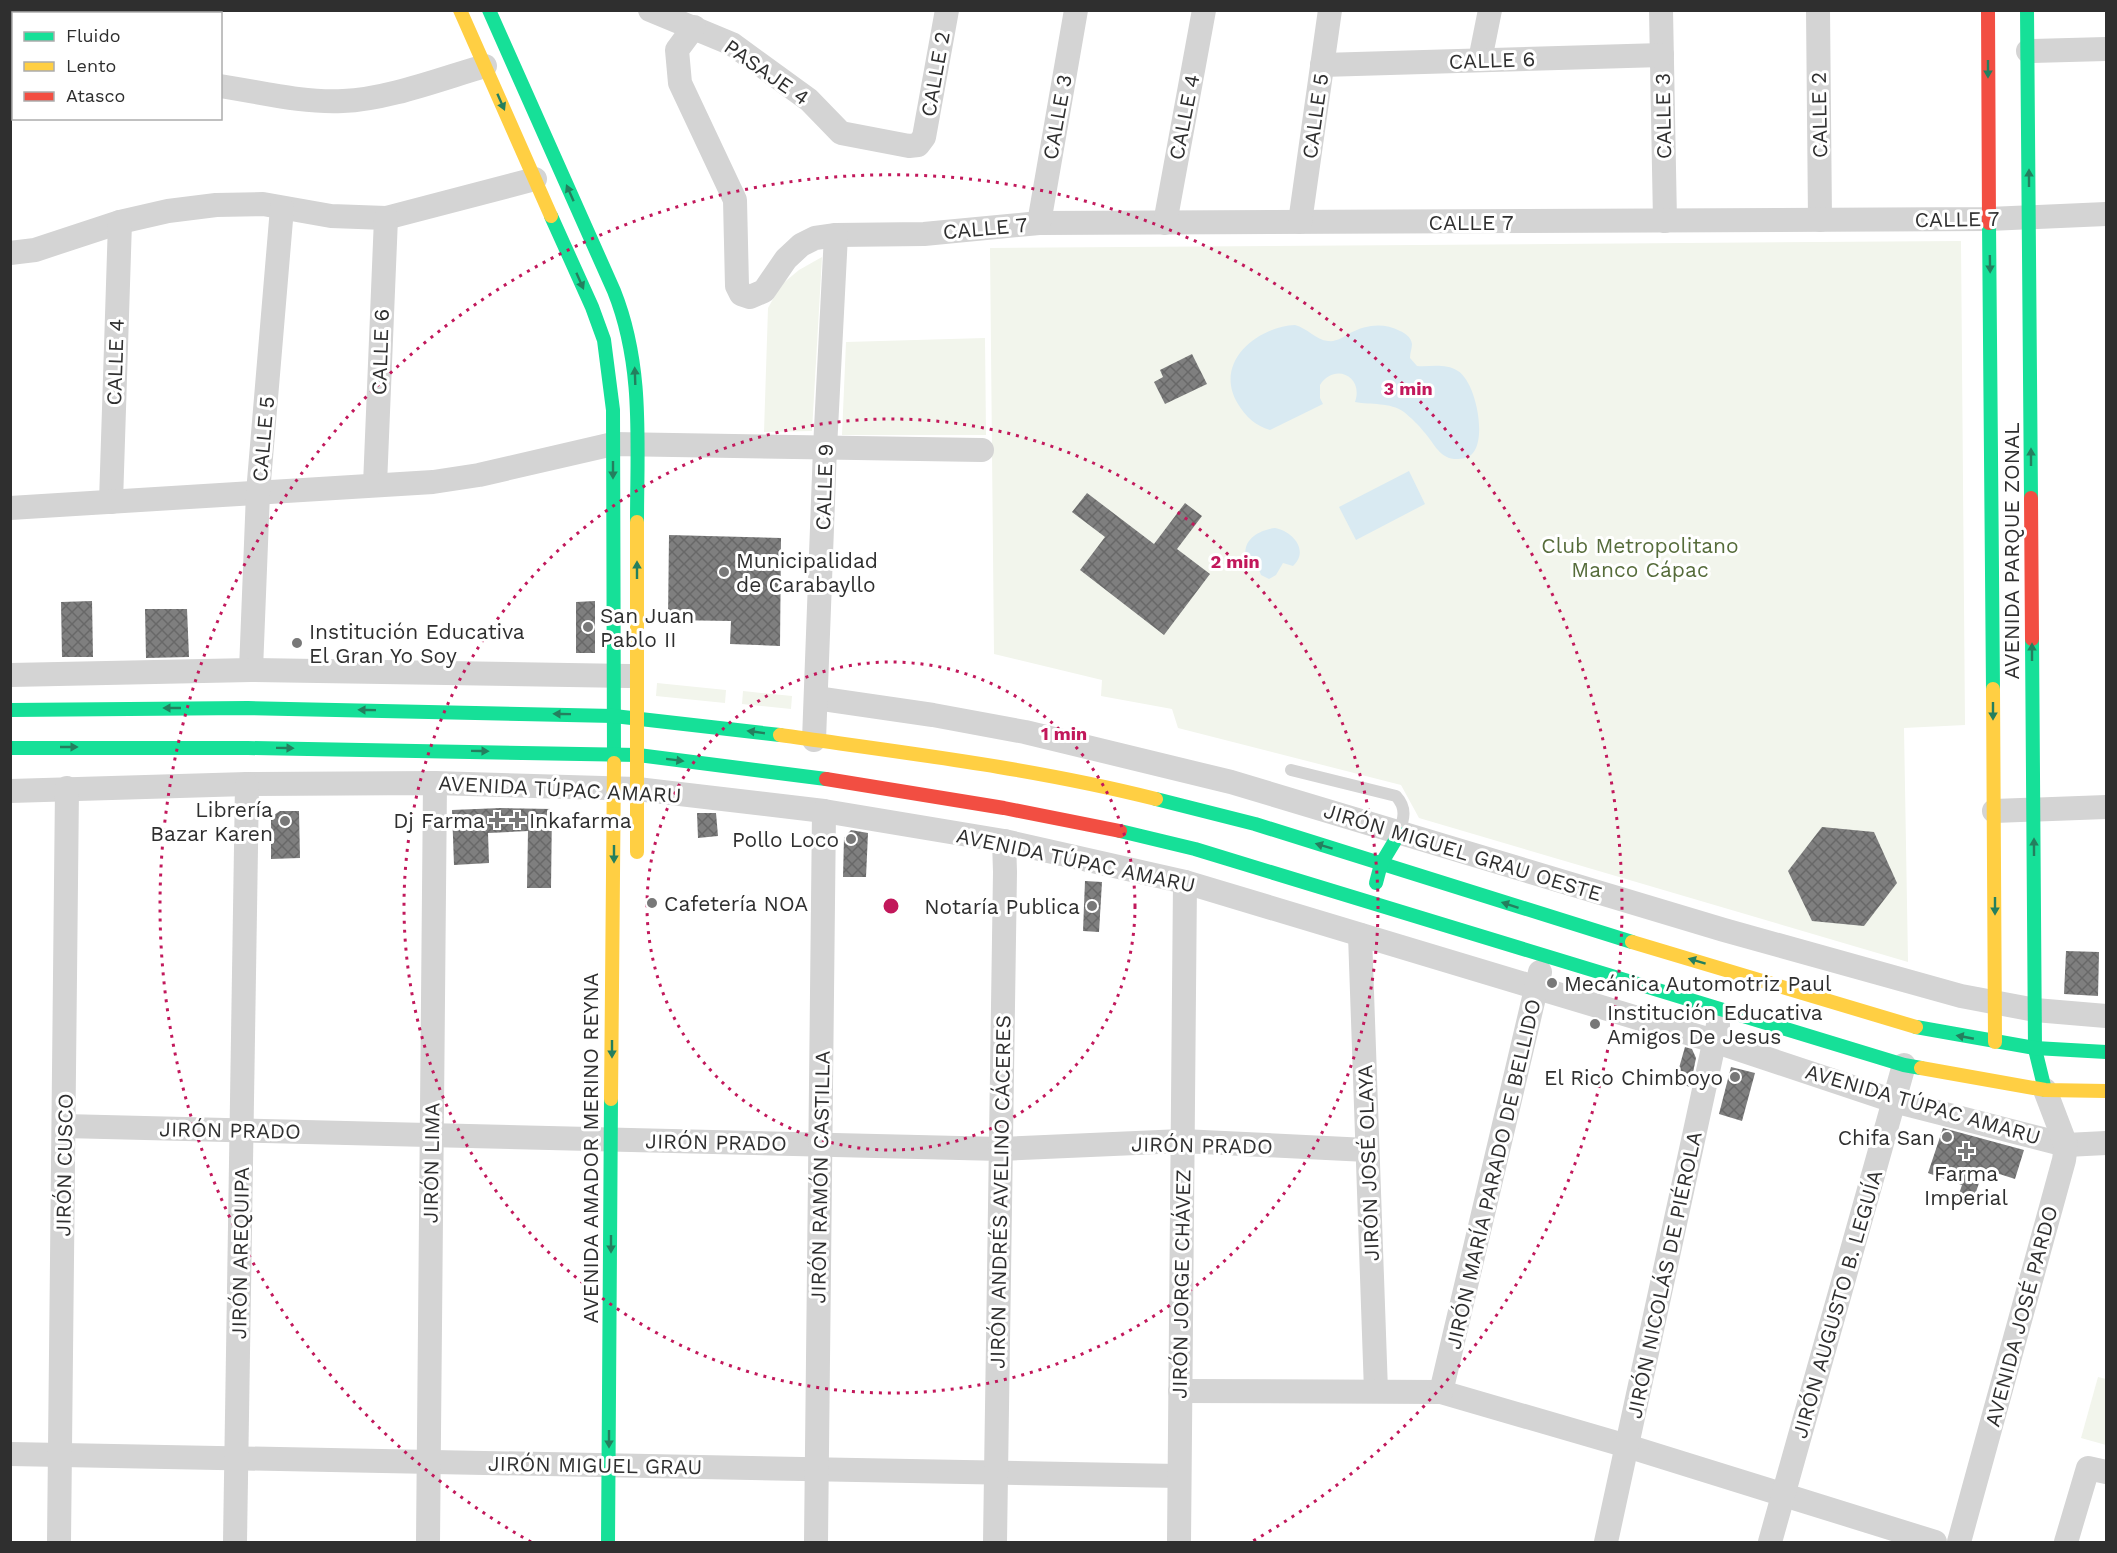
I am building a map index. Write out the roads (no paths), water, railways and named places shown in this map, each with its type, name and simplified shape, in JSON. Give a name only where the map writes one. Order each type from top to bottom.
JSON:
[{"type":"main road","points":[[460,10],[592,307],[604,340],[613,410],[626,675]]},
{"type":"main road","points":[[489,10],[625,316],[631,339],[635,365],[637,444],[626,675]]},
{"type":"main road","name":"AVENIDA PARQUE ZONAL","points":[[1988,10],[1995,1042]]},
{"type":"main road","name":"AVENIDA PARQUE ZONAL","points":[[2027,10],[2035,1049],[2045,1090]]},
{"type":"main road","name":"AVENIDA AMADOR MERINO REYNA","points":[[626,675],[614,716],[614,753],[626,789],[636,865]]},
{"type":"main road","name":"AVENIDA AMADOR MERINO REYNA","points":[[608,1542],[625,1465],[628,1140],[626,789],[638,755],[637,718],[626,675]]},
{"type":"main road","points":[[10,710],[614,716],[728,728],[957,760],[1097,784],[1255,824],[1554,919],[1918,1027],[2035,1049],[2080,1053],[2106,1052]]},
{"type":"main road","name":"AVENIDA TÚPAC AMARU","points":[[10,748],[248,743],[614,753],[825,779],[1004,808],[1100,826],[1195,849],[1904,1065],[2045,1090],[2106,1091]]},
{"type":"main road","points":[[1370,902],[1381,864],[1399,834]]},
{"type":"street","name":"PASAJE 4","points":[[650,10],[732,44],[809,100],[841,133]]},
{"type":"street","name":"CALLE 2","points":[[841,133],[909,146],[918,145],[924,138],[946,10]]},
{"type":"street","name":"CALLE 3","points":[[1039,224],[1076,10]]},
{"type":"street","name":"CALLE 4","points":[[1165,223],[1204,10]]},
{"type":"street","name":"CALLE 5","points":[[1300,222],[1330,10]]},
{"type":"street","points":[[1480,60],[1490,10]]},
{"type":"street","name":"CALLE 3","points":[[1661,10],[1665,221]]},
{"type":"street","name":"CALLE 2","points":[[1818,10],[1820,220]]},
{"type":"street","name":"CALLE 7","points":[[694,27],[677,50],[680,83],[735,200],[737,286],[741,294],[750,297],[764,291],[786,259],[801,245],[815,238],[836,235],[924,234],[1039,224],[1989,219],[2106,214]]},
{"type":"street","points":[[2028,51],[2106,49]]},
{"type":"street","name":"CALLE 6","points":[[1322,64],[1662,55]]},
{"type":"street","points":[[222,86],[300,99],[343,101],[382,95],[485,66]]},
{"type":"street","points":[[10,254],[35,250],[120,222],[168,211],[216,205],[262,204],[331,216],[386,218],[535,179]]},
{"type":"street","name":"CALLE 5","points":[[251,670],[258,493],[282,208]]},
{"type":"street","name":"CALLE 6","points":[[375,485],[386,218]]},
{"type":"street","name":"CALLE 4","points":[[111,502],[120,222]]},
{"type":"street","name":"CALLE 9","points":[[814,740],[836,235]]},
{"type":"street","points":[[10,508],[433,482],[479,475],[613,444],[982,450]]},
{"type":"street","points":[[10,675],[251,670],[626,675]]},
{"type":"street","name":"JIRÓN MIGUEL GRAU OESTE","points":[[816,698],[933,715],[1025,732],[1231,782],[1399,834],[1960,996],[2035,1010],[2106,1016]]},
{"type":"street","name":"AVENIDA TÚPAC AMARU","points":[[10,791],[248,784],[435,783],[626,789],[824,811],[1004,841],[1185,882],[1714,1041],[1894,1101],[2066,1145],[2106,1143]]},
{"type":"street","name":"JIRÓN LIMA","points":[[428,1542],[435,783]]},
{"type":"street","name":"JIRÓN AREQUIPA","points":[[235,1542],[248,784]]},
{"type":"street","name":"JIRÓN CUSCO","points":[[59,1542],[67,788]]},
{"type":"street","points":[[1994,811],[2106,807]]},
{"type":"street","name":"JIRÓN RAMÓN CASTILLA","points":[[816,1542],[824,811]]},
{"type":"street","name":"JIRÓN ANDRÉS AVELINO CÁCERES","points":[[995,1542],[1004,841]]},
{"type":"street","name":"JIRÓN JORGE CHÁVEZ","points":[[1179,1542],[1185,882]]},
{"type":"street","name":"JIRÓN JOSÉ OLAYA","points":[[1360,935],[1376,1391]]},
{"type":"street","name":"JIRÓN MARÍA PARADO DE BELLIDO","points":[[1441,1392],[1544,955]]},
{"type":"street","name":"JIRÓN NICOLÁS DE PIÉROLA","points":[[1606,1542],[1721,1008]]},
{"type":"street","name":"JIRÓN AUGUSTO B. LEGUÍA","points":[[1770,1542],[1904,1065]]},
{"type":"street","points":[[2045,1090],[2066,1145]]},
{"type":"street","name":"JIRÓN PRADO","points":[[64,1126],[1001,1149],[1182,1141],[1367,1150]]},
{"type":"street","name":"AVENIDA JOSÉ PARDO","points":[[1959,1542],[2064,1160],[2066,1145]]},
{"type":"street","points":[[1180,1391],[1441,1392],[1627,1446],[1935,1542]]},
{"type":"street","name":"JIRÓN MIGUEL GRAU","points":[[10,1454],[1179,1476]]},
{"type":"street","points":[[2066,1542],[2097,1470]]},
{"type":"lane","points":[[1291,770],[1396,796],[1405,813],[1399,834]]},
{"type":"place","name":"Municipalidad de Carabayllo","points":[[724,572]]},
{"type":"place","name":"San Juan Pablo II","points":[[588,627]]},
{"type":"place","name":"Institución Educativa El Gran Yo Soy","points":[[297,643]]},
{"type":"place","name":"Dj Farma","points":[[497,820]]},
{"type":"place","name":"Inkafarma","points":[[517,820]]},
{"type":"place","name":"Librería Bazar Karen","points":[[285,821]]},
{"type":"place","name":"Pollo Loco","points":[[851,839]]},
{"type":"place","name":"Cafetería NOA","points":[[652,903]]},
{"type":"place","name":"Notaría Publica","points":[[1092,906]]},
{"type":"place","name":"Mecánica Automotriz Paul","points":[[1552,983]]},
{"type":"place","name":"Institución Educativa Amigos De Jesus","points":[[1595,1024]]},
{"type":"place","name":"El Rico Chimboyo","points":[[1735,1077]]},
{"type":"place","name":"Chifa San","points":[[1947,1137]]},
{"type":"place","name":"Farma Imperial","points":[[1966,1151]]},
{"type":"park label","name":"Club Metropolitano Manco Cápac","points":[[1640,557]]}]
